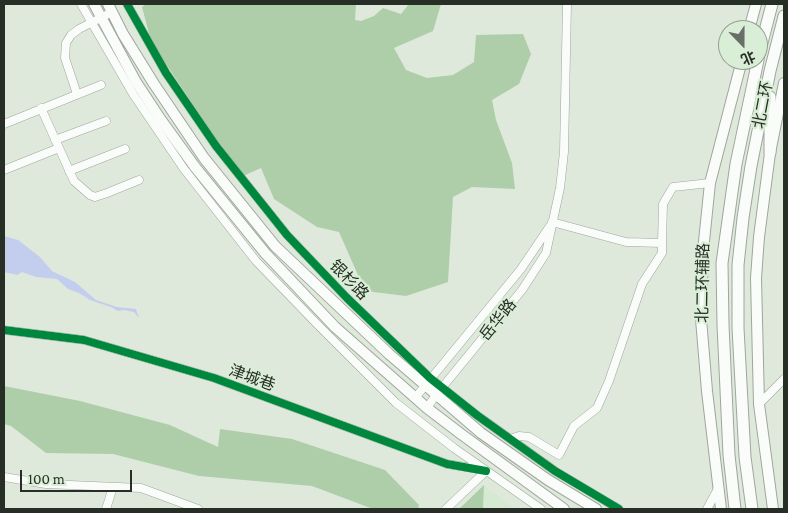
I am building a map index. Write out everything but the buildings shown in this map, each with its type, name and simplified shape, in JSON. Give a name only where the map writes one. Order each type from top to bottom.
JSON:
[{"type":"highway","name":"北二环","points":[[768,20],[772,4]]},
{"type":"highway","name":"北二环","points":[[752,509],[745,456],[738,328],[738,265],[751,166],[770,71],[784,16]]},
{"type":"highway","name":"北二环","points":[[735,509],[728,436],[722,263],[736,164],[756,70]]},
{"type":"highway","points":[[770,71],[770,153]]},
{"type":"main road","points":[[94,4],[136,82],[161,120],[194,167],[265,253],[335,327],[415,398],[460,434],[564,509]]},
{"type":"main road","points":[[752,20],[756,4]]},
{"type":"main road","name":"银杉路","points":[[110,8],[123,34],[154,84],[204,158],[275,246],[389,354],[440,391],[481,433],[548,480],[596,509]]},
{"type":"main road","name":"北二环辅路","points":[[721,509],[707,391],[701,319],[703,252],[710,184],[739,70]]},
{"type":"main road","points":[[773,509],[759,404],[756,278],[759,237],[770,153],[784,83]]},
{"type":"street","points":[[81,4],[132,94],[179,162],[256,260],[396,403],[486,471],[541,509]]},
{"type":"street","name":"银杉路","points":[[126,4],[166,73],[216,146],[287,234],[427,381]]},
{"type":"street","name":"岳华路","points":[[428,408],[522,290],[546,254],[560,188],[564,152],[567,4]]},
{"type":"street","points":[[77,94],[65,58],[66,43],[71,35],[110,8]]},
{"type":"street","points":[[4,124],[101,85]]},
{"type":"street","points":[[42,108],[74,181],[90,196],[95,197],[139,180]]},
{"type":"street","points":[[777,114],[784,122]]},
{"type":"street","points":[[55,140],[106,121]]},
{"type":"street","points":[[4,170],[59,148]]},
{"type":"street","points":[[69,171],[125,149]]},
{"type":"street","points":[[510,439],[518,436],[529,437],[558,454],[574,426],[597,408],[609,381],[642,284],[662,253],[663,204],[673,187],[710,184]]},
{"type":"street","points":[[552,222],[626,242],[662,243]]},
{"type":"street","name":"岳华路","points":[[415,398],[520,269],[552,222]]},
{"type":"street","name":"津城巷","points":[[4,330],[84,340],[214,378],[447,464],[486,471]]},
{"type":"street","points":[[759,404],[784,379]]},
{"type":"street","name":"银杉路","points":[[440,391],[555,471],[619,509]]},
{"type":"street","points":[[446,509],[486,471]]},
{"type":"street","points":[[4,477],[46,484],[141,488],[198,509]]},
{"type":"street","points":[[106,509],[113,487]]},
{"type":"street","points":[[707,509],[719,487]]},
{"type":"shaded area","points":[[484,485],[515,509],[483,509]]},
{"type":"green space","points":[[146,4],[356,4],[355,20],[361,21],[374,16],[383,8],[401,14],[409,4],[441,4],[433,31],[394,48],[406,70],[427,78],[453,75],[474,62],[476,35],[523,34],[531,54],[519,84],[492,100],[496,120],[512,163],[515,189],[472,187],[453,197],[448,282],[406,296],[365,291],[339,232],[317,227],[274,199],[261,168],[241,177],[151,41],[142,7]]},
{"type":"green space","points":[[4,386],[80,401],[170,425],[218,447],[220,429],[292,439],[385,470],[419,505],[418,509],[373,509],[312,486],[199,476],[113,454],[46,453],[11,426],[4,424]]},
{"type":"green space","points":[[484,485],[483,509],[459,509]]},
{"type":"water","points":[[4,236],[18,240],[40,257],[52,271],[75,282],[96,300],[117,307],[136,309],[139,318],[134,312],[118,311],[90,300],[68,289],[57,279],[36,277],[22,272],[17,275],[4,272]]},
{"type":"cycle path","points":[[127,4],[166,73],[216,146],[287,235],[347,298],[430,378],[478,416],[555,471],[619,509]]},
{"type":"cycle path","points":[[4,330],[84,340],[214,378],[447,464],[486,471]]}]
